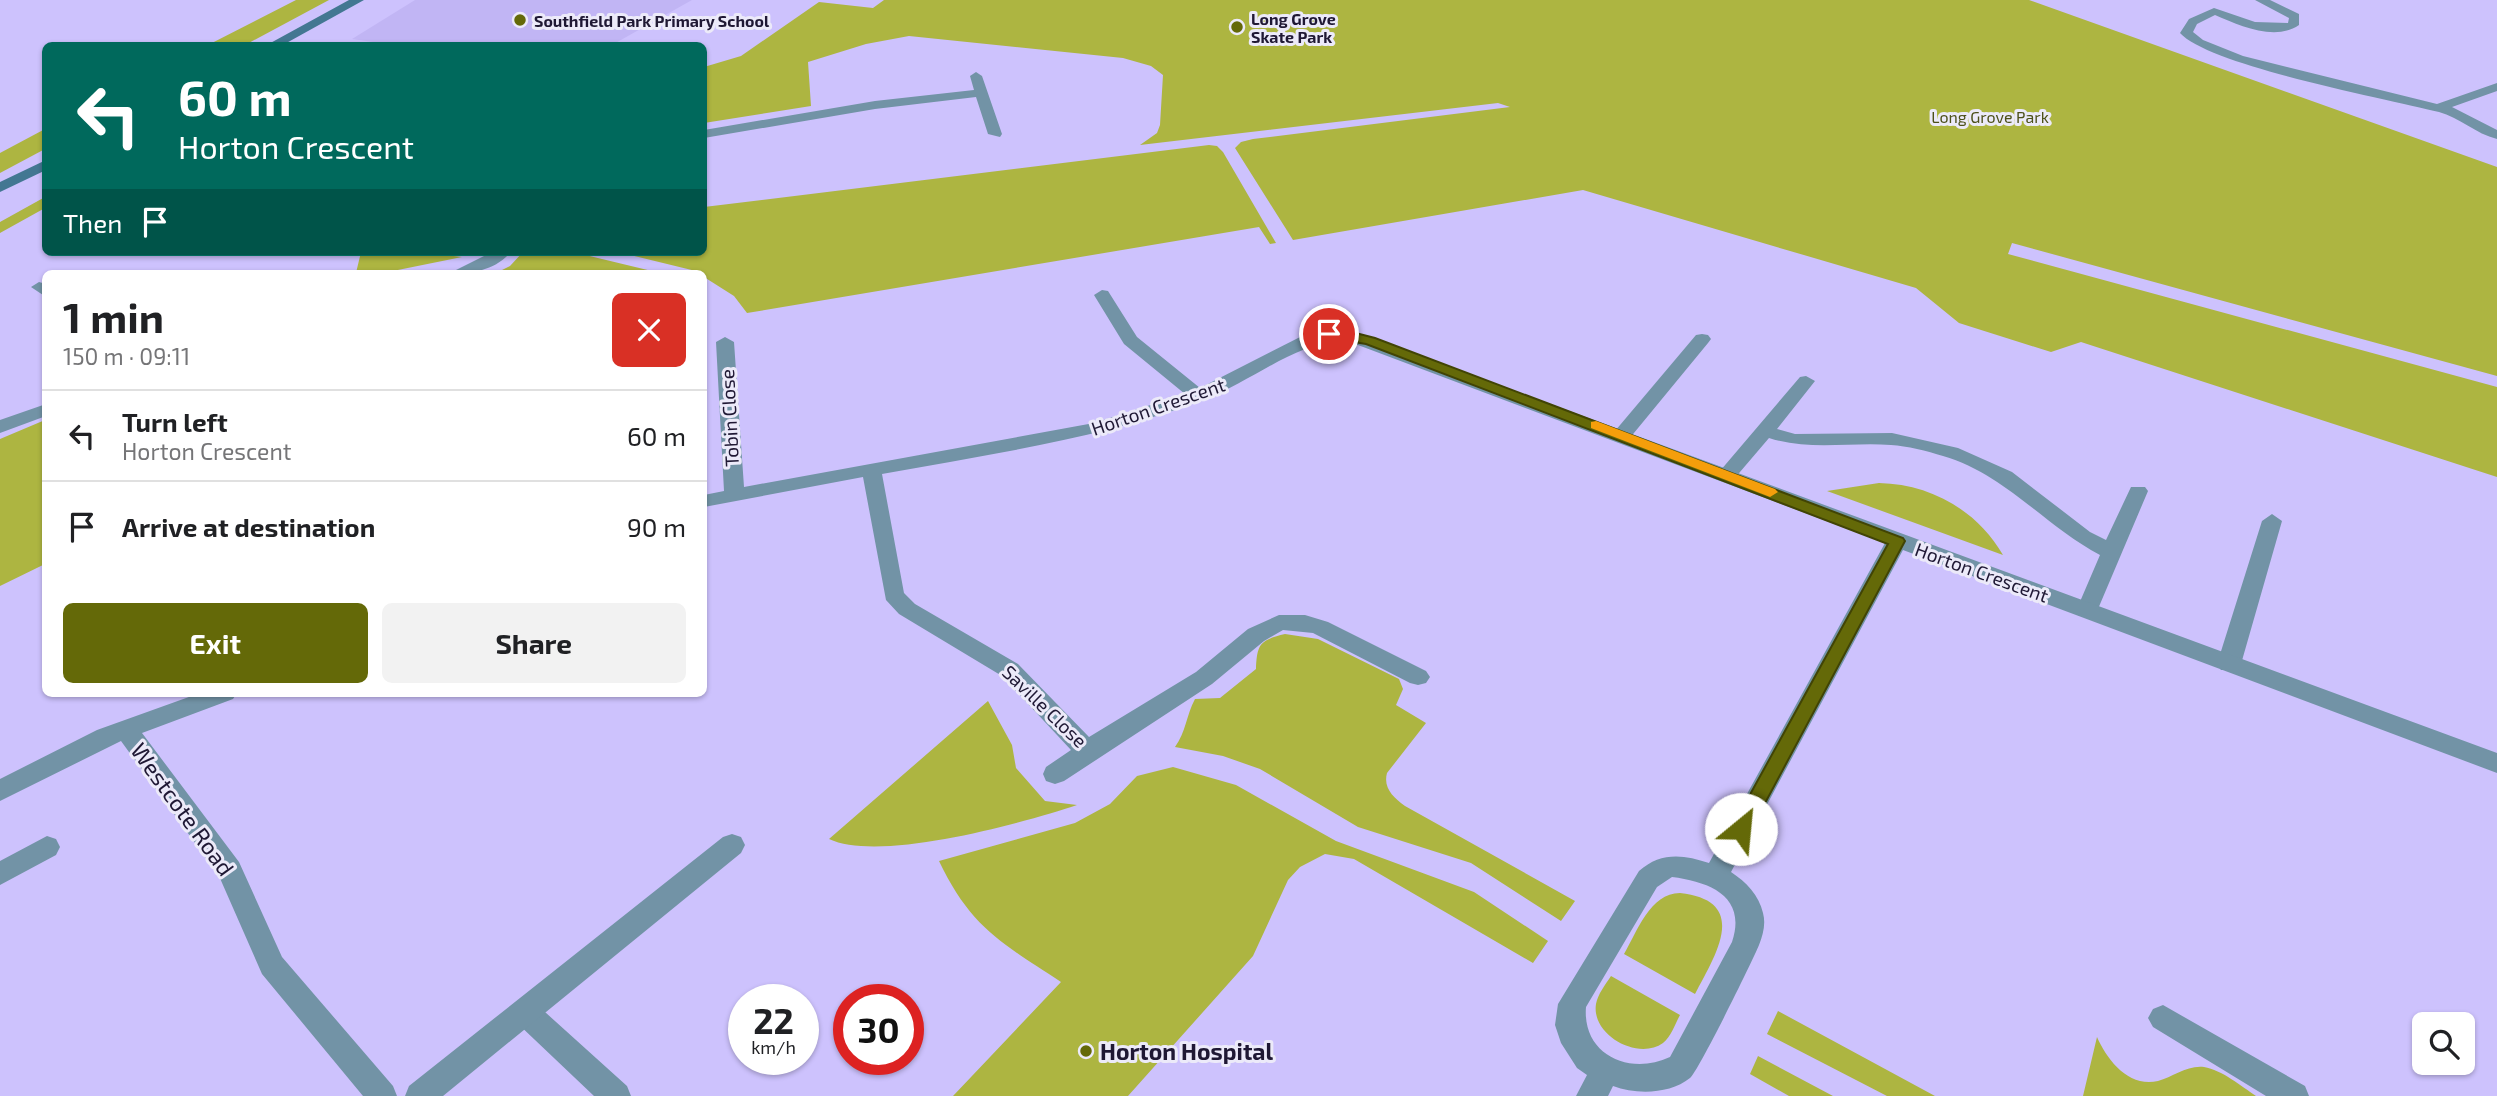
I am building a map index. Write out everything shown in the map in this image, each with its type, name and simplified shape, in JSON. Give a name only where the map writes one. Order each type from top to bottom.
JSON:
[{"type":"street","points":[[279,42],[358,0]]},
{"type":"street","points":[[2261,0],[2295,16],[2293,25],[2283,28],[2261,27],[2214,11],[2193,22],[2186,33],[2199,43],[2239,60],[2437,108],[2497,135]]},
{"type":"street","points":[[976,76],[995,134]]},
{"type":"street","points":[[2437,108],[2497,87]]},
{"type":"street","points":[[707,133],[875,105],[981,93]]},
{"type":"street","points":[[0,188],[42,166]]},
{"type":"street","points":[[468,270],[484,265],[497,256]]},
{"type":"street","points":[[1102,295],[1130,340],[1198,396]]},
{"type":"street","name":"Horton Crescent","points":[[707,500],[1082,432],[1198,396],[1312,338],[1344,334],[1622,435],[1897,541],[2497,763]]},
{"type":"street","points":[[1622,435],[1702,339]]},
{"type":"street","name":"Tobin Close","points":[[725,342],[734,495]]},
{"type":"street","points":[[1727,475],[1807,381]]},
{"type":"street","points":[[0,427],[42,411]]},
{"type":"street","points":[[1765,431],[1794,440],[1892,439],[1951,452],[2005,476],[2082,537],[2112,552]]},
{"type":"street","name":"Saville Close","points":[[872,471],[894,595],[907,609],[1000,663],[1021,679],[1087,751],[1141,714],[1206,677],[1265,629],[1283,622],[1312,625],[1418,677]]},
{"type":"street","points":[[2087,611],[2138,492]]},
{"type":"street","points":[[2229,664],[2272,521]]},
{"type":"street","points":[[1715,877],[1897,541]]},
{"type":"street","points":[[0,791],[125,729],[214,697]]},
{"type":"street","name":"Westcote Road","points":[[125,729],[230,870],[272,965],[382,1096]]},
{"type":"street","points":[[1055,774],[1087,751]]},
{"type":"street","points":[[420,1096],[732,845]]},
{"type":"street","points":[[0,874],[47,847]]},
{"type":"street","points":[[1681,866],[1715,877],[1737,891],[1750,906],[1753,923],[1745,945],[1681,1067],[1666,1082],[1645,1087],[1622,1083],[1597,1085],[1587,1062],[1573,1044],[1567,1025],[1572,1004],[1648,879],[1656,872],[1681,866]]},
{"type":"street","points":[[526,1012],[616,1096]]},
{"type":"street","points":[[2163,1018],[2294,1096]]},
{"type":"shaded area","name":"Southfield Park Primary School","points":[[415,0],[692,0],[617,42],[373,42],[352,39]]},
{"type":"green space","points":[[296,0],[329,0],[251,42],[214,42]]},
{"type":"green space","name":"Long Grove Park","points":[[884,0],[2029,0],[2497,167],[2497,376],[2012,243],[2008,254],[2497,387],[2497,477],[2081,342],[2051,352],[1959,323],[1916,288],[1583,190],[1293,240],[1235,148],[1241,142],[1253,139],[1510,107],[1498,103],[1140,145],[1157,133],[1160,125],[1163,75],[1151,66],[1123,58],[909,36],[866,44],[808,62],[811,106],[707,123],[707,66],[741,56],[819,2],[873,8]]},
{"type":"green space","points":[[42,131],[42,151],[0,173],[0,153]]},
{"type":"green space","points":[[1209,145],[1217,146],[1223,152],[1276,243],[1270,244],[1259,227],[747,313],[734,296],[707,279],[707,270],[692,270],[634,256],[707,256],[707,207]]},
{"type":"green space","points":[[42,199],[42,210],[0,233],[0,222]]},
{"type":"green space","points":[[360,256],[462,257],[398,270],[357,270]]},
{"type":"green space","points":[[519,256],[590,256],[648,270],[502,270]]},
{"type":"green space","points":[[42,421],[42,565],[0,586],[0,439]]},
{"type":"green space","points":[[1879,483],[1916,488],[1950,503],[1980,525],[2003,555],[1827,491]]},
{"type":"green space","points":[[1285,634],[1318,639],[1399,679],[1403,689],[1396,705],[1426,723],[1387,773],[1386,783],[1390,792],[1405,806],[1575,901],[1561,921],[1471,863],[1358,827],[1260,769],[1223,756],[1175,747],[1182,736],[1195,699],[1220,698],[1256,669],[1257,654],[1265,641]]},
{"type":"green space","points":[[988,701],[1012,745],[1016,768],[1045,801],[1077,805],[988,830],[916,844],[852,845],[829,839]]},
{"type":"green space","points":[[1173,767],[1236,785],[1336,841],[1474,892],[1548,941],[1533,963],[1354,859],[1325,854],[1300,867],[1288,880],[1253,956],[1128,1096],[953,1096],[1061,982],[990,932],[963,903],[939,861],[1075,823],[1110,804],[1137,776]]},
{"type":"green space","points":[[1680,893],[1702,898],[1715,907],[1721,919],[1722,933],[1718,948],[1695,994],[1624,954],[1653,906],[1660,899]]},
{"type":"green space","points":[[1611,976],[1680,1015],[1671,1034],[1663,1043],[1653,1048],[1629,1047],[1608,1035],[1601,1026],[1596,1015],[1596,1004]]},
{"type":"green space","points":[[1778,1011],[1935,1096],[1887,1096],[1767,1034]]},
{"type":"green space","points":[[2097,1037],[2113,1063],[2138,1080],[2158,1081],[2186,1069],[2204,1067],[2224,1075],[2256,1096],[2083,1096]]},
{"type":"green space","points":[[1758,1056],[1833,1096],[1789,1096],[1750,1074]]},
{"type":"slow traffic","points":[[1596,425],[1770,492]]},
{"type":"place","name":"Southfield Park Primary School","points":[[520,20]]},
{"type":"place","name":"Long Grove Skate Park","points":[[1237,27]]},
{"type":"place","name":"Horton Hospital","points":[[1086,1051]]},
{"type":"route","points":[[1329,334],[1344,334],[1371,341],[1897,541],[1741,829]]}]
